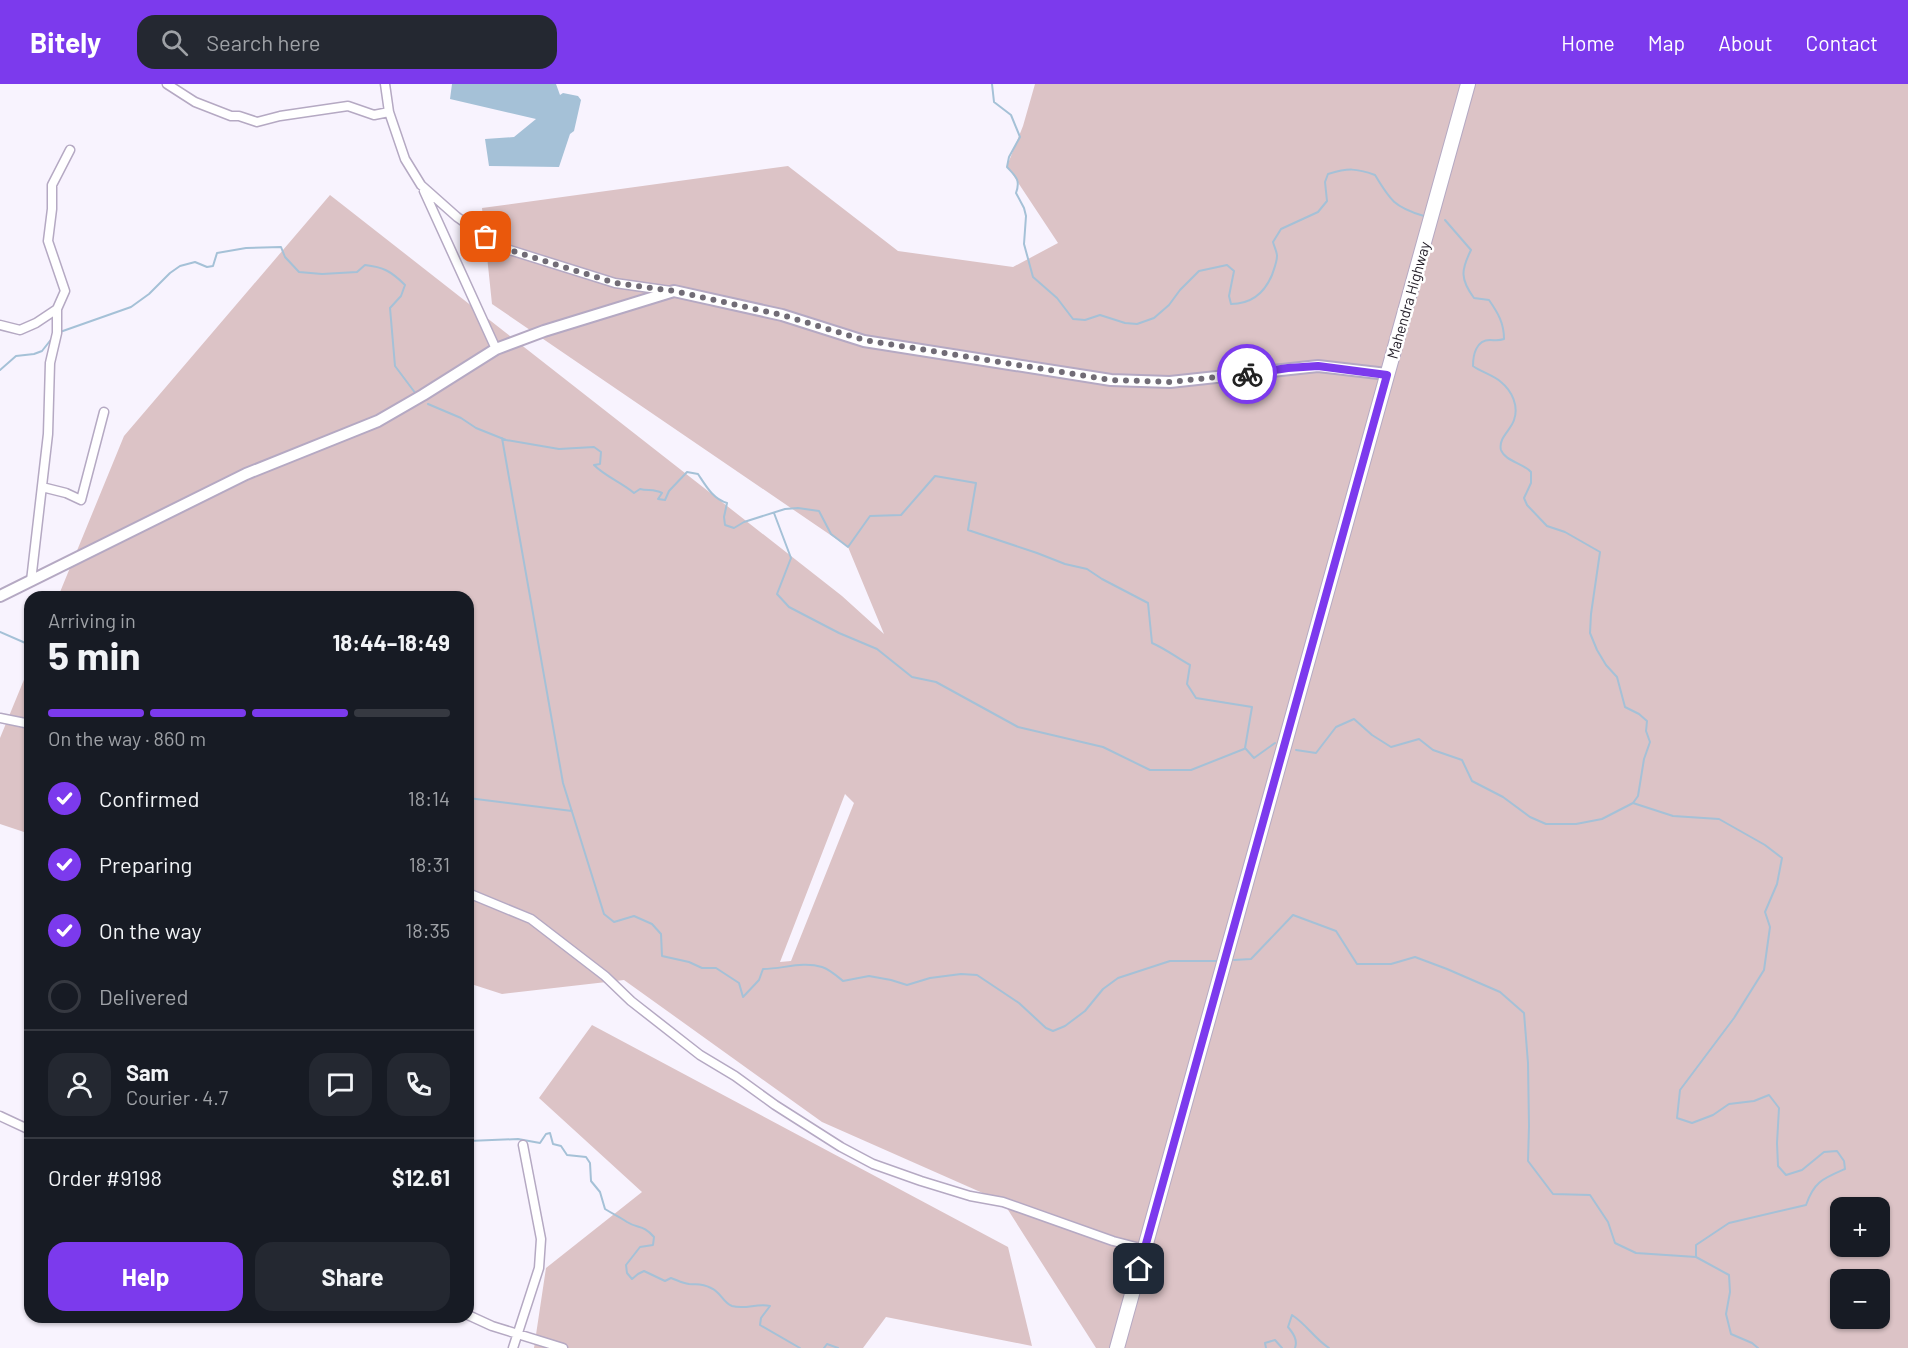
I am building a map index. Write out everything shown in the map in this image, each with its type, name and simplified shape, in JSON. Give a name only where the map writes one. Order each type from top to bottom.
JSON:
[{"type":"highway","name":"Mahendra Highway","points":[[1117,1348],[1468,84]]},
{"type":"street","points":[[167,84],[195,102],[231,116],[257,122],[280,116],[348,106],[374,115],[389,112]]},
{"type":"street","points":[[385,84],[389,112],[405,159],[421,185],[496,349]]},
{"type":"street","points":[[31,581],[48,434],[50,363],[57,333],[57,309],[64,291],[48,241],[52,185],[70,150]]},
{"type":"street","points":[[421,185],[457,217],[500,247],[615,283],[674,291],[782,315],[864,340],[1111,380],[1170,382],[1318,366],[1387,375]]},
{"type":"street","points":[[0,597],[246,474],[378,421],[496,349],[544,331],[674,291]]},
{"type":"street","points":[[0,325],[20,330],[57,309]]},
{"type":"street","points":[[42,487],[66,493],[81,500],[104,412]]},
{"type":"street","points":[[0,718],[24,723]]},
{"type":"street","points":[[474,895],[531,919],[605,976],[631,1001],[700,1055],[841,1147],[873,1164],[970,1196],[1003,1202],[1144,1250]]},
{"type":"street","points":[[0,1116],[24,1127]]},
{"type":"street","points":[[513,1348],[539,1268],[541,1239],[523,1145]]},
{"type":"street","points":[[474,1318],[517,1335],[563,1348]]},
{"type":"shaded area","points":[[1035,84],[1908,84],[1908,1348],[1096,1348],[1003,1202],[822,1122],[624,980],[502,994],[474,985],[474,591],[60,591],[124,436],[330,195],[842,596],[884,634],[848,547],[492,304],[482,208],[788,166],[898,251],[1013,267],[1058,243],[1007,166],[1023,126]],"holes":[[[845,794],[854,803],[791,961],[780,962]]]},
{"type":"shaded area","points":[[24,680],[24,832],[0,824],[0,738]]},
{"type":"shaded area","points":[[592,1025],[1008,1247],[1032,1346],[886,1317],[863,1348],[534,1348],[546,1268],[642,1192],[539,1098]]},
{"type":"water","points":[[452,84],[556,84],[560,95],[563,93],[578,96],[581,100],[574,131],[570,134],[559,167],[489,166],[485,139],[514,137],[536,119],[450,99]]},
{"type":"waterway","points":[[992,84],[994,102],[1011,115],[1020,137],[1009,157],[1007,167],[1016,178],[1018,184],[1016,193],[1026,216],[1024,244],[1033,277],[1057,298],[1073,319],[1085,320],[1100,315],[1125,323],[1137,324],[1154,318],[1169,305],[1199,271],[1227,265],[1234,271],[1229,296],[1231,304],[1251,300],[1261,293],[1272,275],[1277,256],[1273,242],[1281,229],[1318,212],[1327,201],[1325,182],[1328,174],[1352,170],[1375,175],[1394,202],[1424,216]]},
{"type":"waterway","points":[[1445,220],[1471,250],[1464,269],[1466,285],[1474,298],[1489,300],[1502,323],[1504,339],[1485,341],[1478,345],[1473,366],[1501,382],[1513,399],[1515,415],[1501,442],[1501,450],[1506,457],[1531,472],[1531,483],[1524,498],[1527,505],[1547,526],[1565,532],[1600,552],[1590,633],[1606,665],[1617,677],[1625,707],[1647,721],[1646,731],[1650,742],[1644,759],[1638,796],[1633,803]]},
{"type":"waterway","points":[[60,332],[131,307],[180,266],[195,262],[207,267],[213,266],[217,253],[246,248],[281,247],[285,257],[299,272],[322,274],[357,272],[365,265],[386,270],[405,285],[401,296],[390,308],[395,366],[416,394]]},
{"type":"waterway","points":[[0,370],[16,356],[42,351],[53,337]]},
{"type":"waterway","points":[[428,404],[506,440],[559,449],[594,447],[601,452],[600,464],[594,465],[634,493],[640,489],[656,491],[662,493],[658,499],[665,500],[669,491],[687,472],[698,474],[714,495],[727,503],[725,525],[734,528],[744,522],[785,509],[819,511],[831,534],[848,547],[870,516],[901,515],[935,476],[976,483],[968,530],[1065,564],[1087,569],[1148,603],[1152,643],[1190,665],[1187,684],[1196,698],[1252,707],[1245,748],[1254,758],[1275,743]]},
{"type":"waterway","points":[[502,438],[563,783],[604,914],[614,922],[634,916],[652,924],[661,934],[662,956],[689,962],[702,968],[716,968],[739,983],[743,997],[759,980],[763,969],[800,965],[825,968],[843,981],[869,976],[907,985],[930,978],[961,974],[977,975],[1019,1003],[1046,1028],[1053,1031],[1065,1026],[1085,1011],[1103,989],[1118,978],[1170,961],[1217,961]]},
{"type":"waterway","points":[[774,513],[791,558],[777,594],[789,607],[839,633],[877,649],[912,677],[936,682],[1018,727],[1103,747],[1150,770],[1191,770],[1244,749]]},
{"type":"waterway","points":[[0,632],[24,642]]},
{"type":"waterway","points":[[1296,750],[1316,753],[1336,727],[1354,719],[1372,735],[1391,747],[1419,739],[1433,750],[1462,760],[1472,781],[1503,797],[1530,817],[1546,824],[1576,824],[1602,819],[1633,803],[1673,816],[1719,819],[1765,845],[1782,858],[1777,884],[1765,912],[1770,927],[1764,970],[1734,1018],[1680,1090],[1677,1118],[1692,1123],[1713,1115],[1729,1104],[1754,1101],[1769,1095],[1779,1108],[1778,1166],[1786,1175],[1802,1170],[1824,1152],[1837,1151],[1844,1161],[1845,1169],[1820,1182],[1812,1191],[1806,1205],[1729,1223],[1696,1245],[1696,1257],[1729,1275],[1730,1292],[1726,1314],[1731,1334],[1758,1348]]},
{"type":"waterway","points":[[474,799],[572,811]]},
{"type":"waterway","points":[[1234,960],[1251,959],[1293,915],[1336,931],[1357,964],[1391,964],[1415,957],[1500,992],[1524,1013],[1528,1063],[1528,1161],[1553,1194],[1590,1195],[1608,1222],[1615,1243],[1636,1253],[1696,1257]]},
{"type":"waterway","points":[[474,1141],[518,1139],[540,1143],[546,1134],[550,1133],[553,1144],[561,1146],[567,1155],[586,1157],[590,1163],[591,1181],[600,1192],[605,1209],[631,1224],[644,1228],[654,1237],[653,1245],[640,1247],[626,1265],[627,1273],[632,1279],[644,1271],[665,1281],[671,1278],[686,1284],[708,1286],[732,1306],[770,1306],[761,1318],[760,1325],[800,1348]]},
{"type":"waterway","points":[[1295,1348],[1295,1339],[1288,1327],[1292,1315],[1329,1348]]},
{"type":"waterway","points":[[1266,1348],[1265,1343],[1275,1340],[1282,1348]]},
{"type":"waterway","points":[[824,1348],[827,1344],[838,1348]]},
{"type":"way so far","points":[[486,237],[500,247],[615,283],[674,291],[782,315],[864,340],[1111,380],[1170,382],[1247,374]]},
{"type":"route","points":[[1139,1269],[1387,375],[1318,366],[1247,374]]}]
